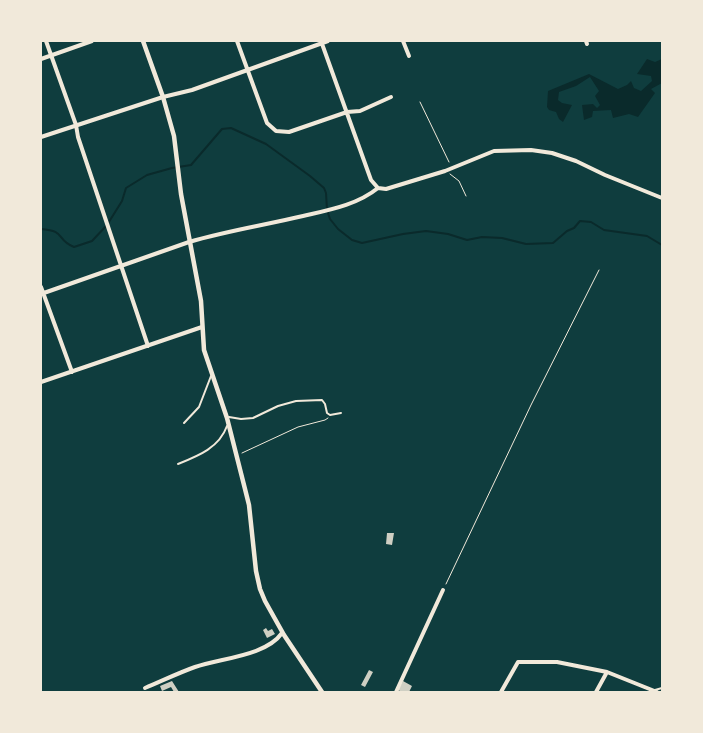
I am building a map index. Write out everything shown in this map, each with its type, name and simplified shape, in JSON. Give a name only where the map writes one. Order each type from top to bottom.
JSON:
[{"type":"street","points":[[46,41],[76,125],[78,137],[148,346]]},
{"type":"street","points":[[41,59],[92,41]]},
{"type":"street","points":[[143,41],[164,97],[177,150],[181,194],[201,301],[204,350],[226,416],[249,505],[256,571],[260,590],[282,632],[322,692]]},
{"type":"street","points":[[237,41],[267,123],[276,131],[289,132],[347,112],[360,110],[391,97]]},
{"type":"street","points":[[41,137],[164,97],[192,90],[328,41]]},
{"type":"street","points":[[404,41],[409,56]]},
{"type":"street","points":[[322,42],[371,180],[378,188]]},
{"type":"street","points":[[42,293],[189,242],[327,210],[360,200],[378,188],[386,189],[445,172],[494,151],[530,150],[552,153],[576,161],[662,198]]},
{"type":"street","points":[[41,287],[72,372]]},
{"type":"street","points":[[41,382],[202,327]]},
{"type":"street","points":[[396,692],[443,590]]},
{"type":"street","points":[[145,688],[195,667],[247,654],[278,639],[282,632]]},
{"type":"street","points":[[501,692],[518,662],[557,662],[607,672],[655,691]]},
{"type":"street","points":[[596,692],[607,672]]},
{"type":"lane","points":[[184,423],[199,407],[212,374]]},
{"type":"lane","points":[[226,416],[241,419],[253,418],[278,406],[296,401],[322,400],[330,416],[341,413]]},
{"type":"lane","points":[[178,464],[207,451],[219,441],[225,433],[228,424]]},
{"type":"lane","points":[[655,691],[662,688]]},
{"type":"path","points":[[420,102],[452,168]]},
{"type":"path","points":[[445,172],[459,182],[466,196]]},
{"type":"path","points":[[443,590],[530,405],[598,270]]},
{"type":"path","points":[[237,456],[298,427],[325,420],[330,416]]},
{"type":"water","points":[[647,59],[655,62],[662,59],[662,83],[651,89],[655,93],[638,117],[629,114],[613,118],[611,110],[593,111],[592,117],[584,120],[582,105],[593,104],[597,108],[600,105],[595,96],[599,91],[590,77],[576,86],[559,92],[558,100],[572,105],[563,122],[559,119],[556,112],[549,110],[547,107],[548,91],[589,74],[618,89],[631,81],[634,88],[641,91],[652,81],[651,76],[637,74]]},
{"type":"building","points":[[387,533],[394,533],[392,545],[386,544]]},
{"type":"building","points":[[266,628],[268,631],[272,629],[275,634],[267,638],[263,630]]},
{"type":"building","points":[[369,670],[373,672],[365,687],[361,685]]},
{"type":"building","points":[[172,681],[179,692],[174,692],[171,687],[162,691],[160,686]]},
{"type":"building","points":[[403,681],[412,686],[409,692],[398,690]]},
{"type":"waterway","points":[[41,229],[58,233],[64,241],[74,247],[92,241],[107,225],[122,201],[126,188],[147,175],[191,165],[222,129],[231,128],[266,144],[324,188],[330,219],[338,229],[352,240],[362,243],[426,231],[448,234],[467,240],[482,237],[502,238],[526,244],[553,243],[567,231],[574,228],[580,221],[591,222],[604,230],[647,236],[662,245]]}]
